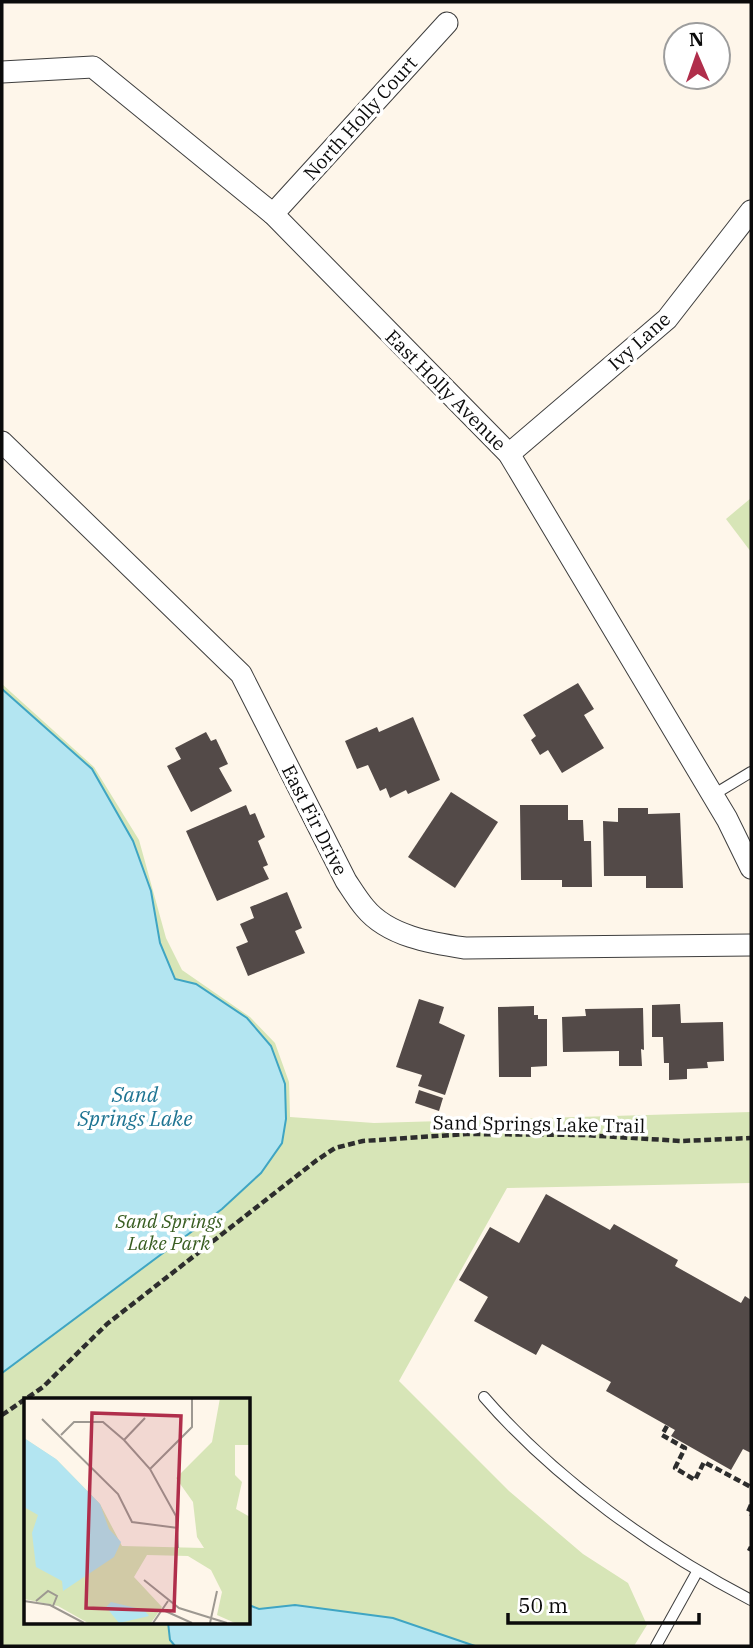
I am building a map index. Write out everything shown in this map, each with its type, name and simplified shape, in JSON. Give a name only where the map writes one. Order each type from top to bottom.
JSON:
[{"type":"street","name":"North Holly Court","points":[[272,214],[447,23]]},
{"type":"street","name":"East Holly Avenue","points":[[2,72],[93,67],[272,214],[509,454],[750,860]]},
{"type":"street","name":"Ivy Lane","points":[[509,454],[667,318],[751,211]]},
{"type":"street","name":"East Fir Drive","points":[[2,442],[241,674],[346,881],[366,910],[393,929],[432,943],[465,948],[751,945]]},
{"type":"lane","points":[[713,795],[751,772]]},
{"type":"lane","points":[[484,1397],[578,1488],[697,1572],[751,1600]]},
{"type":"lane","points":[[657,1646],[697,1572]]},
{"type":"path","name":"Sand Springs Lake Trail","points":[[27,1398],[43,1387],[107,1324],[335,1148],[363,1141],[466,1134],[585,1135],[681,1141],[751,1138]]},
{"type":"path","name":"Sand Springs Lake Trail","points":[[2,1415],[24,1400]]},
{"type":"path","points":[[667,1426],[662,1435],[685,1448],[675,1468],[695,1480],[704,1462],[751,1487]]},
{"type":"path","points":[[751,1505],[748,1512],[751,1514]]},
{"type":"green space","points":[[751,498],[751,552],[726,519]]},
{"type":"green space","name":"Sand Springs Lake Park","points":[[2,684],[94,767],[139,840],[166,938],[182,970],[250,1017],[275,1043],[289,1082],[290,1117],[374,1123],[751,1112],[751,1183],[507,1188],[399,1381],[509,1491],[583,1554],[628,1583],[647,1625],[634,1646],[2,1646]]},
{"type":"water","name":"Sand Springs Lake","points":[[2,689],[92,769],[133,841],[151,891],[160,943],[175,979],[196,984],[247,1018],[271,1046],[285,1084],[286,1119],[282,1143],[261,1173],[222,1209],[2,1373]]},
{"type":"water","points":[[250,1605],[259,1609],[295,1605],[393,1618],[475,1646],[175,1646],[170,1640],[168,1624],[250,1624]]},
{"type":"building","points":[[578,683],[594,709],[584,715],[604,748],[562,773],[548,750],[540,755],[531,740],[536,736],[523,715]]},
{"type":"building","points":[[413,717],[440,780],[408,794],[406,790],[390,798],[386,788],[380,791],[368,765],[357,769],[345,741],[377,727],[379,732]]},
{"type":"building","points":[[206,732],[211,741],[216,739],[228,764],[219,768],[232,791],[191,812],[167,766],[181,759],[175,748]]},
{"type":"building","points":[[451,792],[498,822],[455,888],[408,857]]},
{"type":"building","points":[[246,805],[250,815],[255,813],[265,837],[258,841],[268,865],[263,867],[269,879],[217,901],[186,831]]},
{"type":"building","points":[[520,805],[568,805],[568,820],[583,820],[584,841],[591,841],[592,887],[562,887],[562,880],[521,880]]},
{"type":"building","points":[[618,808],[648,808],[648,814],[680,813],[683,888],[646,888],[646,876],[604,876],[603,821],[618,822]]},
{"type":"building","points":[[287,892],[302,928],[295,931],[305,953],[248,976],[236,947],[248,942],[240,924],[254,918],[250,907]]},
{"type":"building","points":[[419,999],[444,1007],[439,1023],[465,1035],[445,1095],[418,1086],[422,1075],[396,1067]]},
{"type":"building","points":[[680,1004],[681,1023],[723,1022],[724,1061],[707,1062],[708,1068],[687,1069],[687,1079],[669,1080],[669,1063],[664,1063],[663,1037],[652,1037],[652,1005]]},
{"type":"building","points":[[534,1006],[534,1015],[538,1015],[538,1019],[547,1019],[547,1066],[531,1067],[531,1077],[499,1077],[498,1007]]},
{"type":"building","points":[[643,1008],[642,1066],[619,1066],[619,1051],[563,1052],[562,1017],[586,1016],[585,1009]]},
{"type":"building","points":[[419,1090],[443,1098],[439,1111],[415,1103]]},
{"type":"building","points":[[546,1194],[610,1230],[614,1224],[678,1260],[675,1266],[741,1303],[745,1296],[751,1300],[751,1453],[743,1449],[731,1470],[671,1436],[675,1430],[606,1391],[611,1382],[542,1344],[536,1355],[474,1321],[488,1297],[459,1280],[490,1227],[519,1243]]}]
